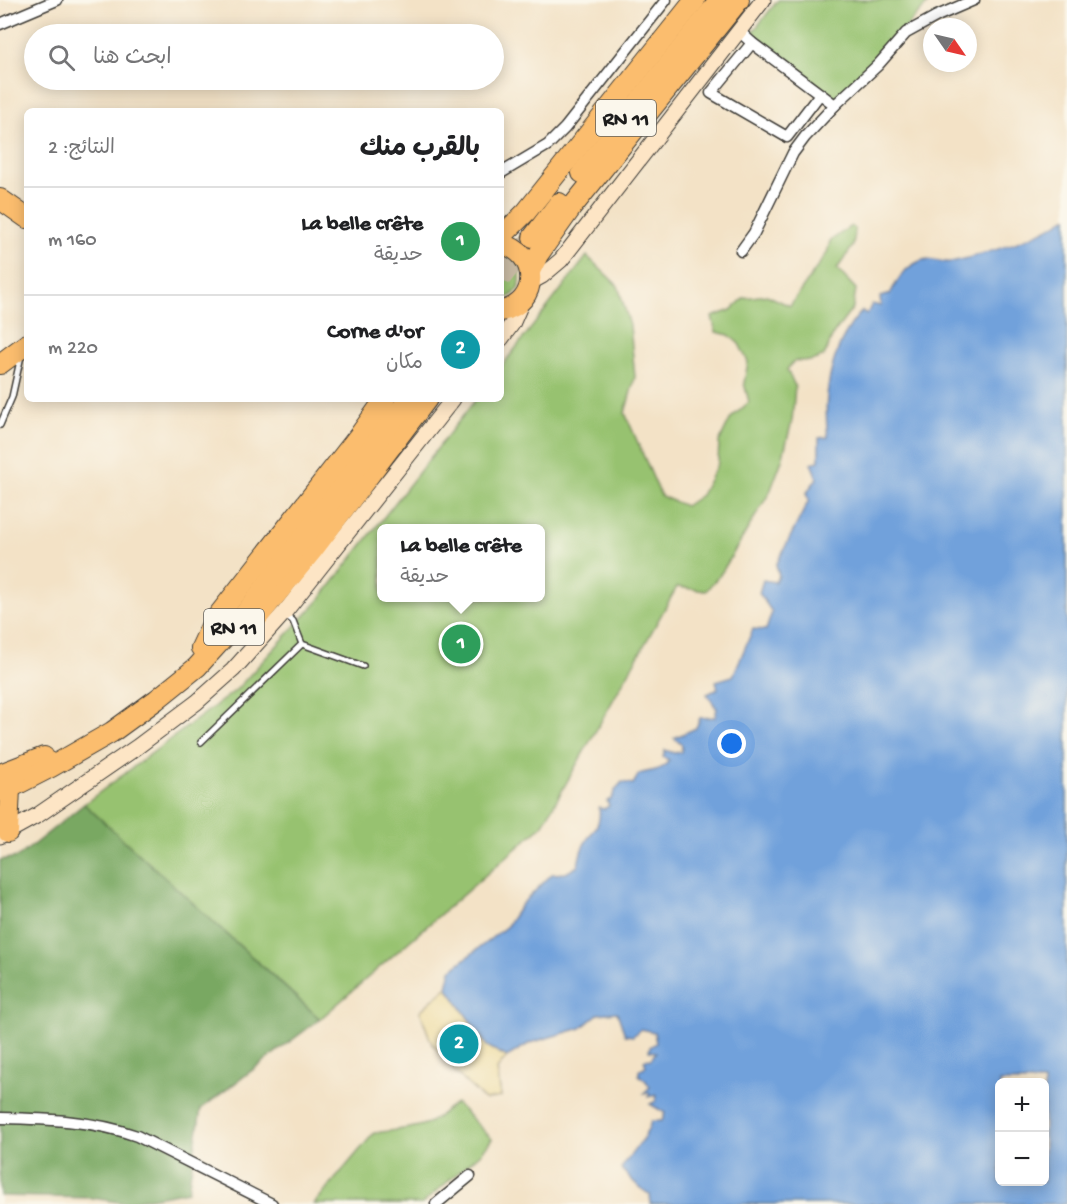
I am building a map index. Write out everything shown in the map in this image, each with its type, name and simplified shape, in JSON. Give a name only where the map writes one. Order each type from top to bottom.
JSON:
[{"type":"highway","points":[[504,234],[526,212],[695,0]]},
{"type":"highway","name":"RN 11","points":[[708,0],[530,234],[720,0]]},
{"type":"highway","points":[[504,311],[522,301],[528,292],[530,276],[538,255],[572,207],[740,0]]},
{"type":"highway","points":[[0,199],[24,216]]},
{"type":"highway","points":[[504,245],[513,247],[521,253],[527,262],[530,276]]},
{"type":"highway","points":[[0,364],[24,347]]},
{"type":"highway","points":[[201,655],[213,622],[383,402]]},
{"type":"highway","name":"RN 11","points":[[3,784],[112,732],[171,689],[201,655],[397,402]]},
{"type":"highway","name":"RN 11","points":[[3,784],[129,705],[201,655],[239,621],[407,402]]},
{"type":"highway","points":[[201,655],[232,643],[257,619],[312,551],[425,402]]},
{"type":"highway","points":[[3,784],[3,833]]},
{"type":"street","points":[[0,24],[57,0]]},
{"type":"street","points":[[504,171],[548,145],[565,128],[666,0]]},
{"type":"street","points":[[530,276],[542,276],[561,260],[763,0]]},
{"type":"street","points":[[741,251],[754,233],[793,153],[805,137],[878,65],[906,33],[974,0]]},
{"type":"street","points":[[739,31],[835,105]]},
{"type":"street","points":[[752,43],[711,93],[787,137],[820,94]]},
{"type":"street","points":[[504,335],[512,324],[522,301]]},
{"type":"street","points":[[3,833],[73,792],[137,747],[197,702],[233,670],[284,613],[451,402]]},
{"type":"street","points":[[0,1118],[72,1120],[118,1129],[137,1136],[272,1204]]},
{"type":"street","points":[[436,1204],[470,1176]]},
{"type":"lane","points":[[0,425],[12,397],[24,350]]},
{"type":"lane","points":[[284,613],[293,621],[302,644],[363,666]]},
{"type":"lane","points":[[201,742],[302,644]]},
{"type":"green space","points":[[778,0],[931,0],[838,101],[752,33]]},
{"type":"green space","points":[[851,226],[855,229],[853,246],[837,269],[856,289],[853,308],[834,333],[824,356],[811,361],[796,361],[787,370],[795,386],[792,421],[782,460],[770,492],[722,572],[706,591],[677,587],[542,826],[320,1019],[84,804],[236,690],[320,599],[377,526],[377,602],[545,602],[545,524],[378,524],[474,402],[504,402],[504,363],[587,256],[618,286],[630,326],[635,377],[625,413],[661,496],[685,506],[701,495],[718,463],[719,442],[731,418],[749,402],[744,383],[748,362],[739,344],[729,335],[716,332],[712,317],[731,310],[744,298],[767,295],[790,306],[827,253],[830,241]]},
{"type":"green space","points":[[504,255],[517,262],[520,275],[520,286],[514,294],[504,299]]},
{"type":"green space","points":[[84,804],[320,1019],[201,1109],[188,1191],[124,1203],[92,1198],[0,1196],[0,860],[18,857]]},
{"type":"green space","points":[[456,1103],[492,1139],[482,1152],[422,1204],[314,1204],[374,1133],[428,1123]]},
{"type":"sand","points":[[447,987],[487,1046],[507,1057],[497,1069],[501,1097],[485,1100],[457,1074],[431,1042],[420,1011]]},
{"type":"water","points":[[1067,217],[1067,1204],[651,1204],[650,1195],[621,1169],[642,1140],[651,1121],[662,1121],[665,1113],[650,1104],[656,1101],[657,1095],[648,1097],[650,1093],[644,1093],[650,1087],[639,1075],[639,1070],[646,1066],[644,1060],[651,1059],[656,1052],[649,1051],[650,1047],[656,1043],[654,1032],[641,1029],[633,1036],[625,1035],[617,1012],[598,1014],[581,1028],[530,1043],[507,1057],[487,1046],[447,987],[451,970],[507,926],[521,905],[552,874],[566,873],[578,866],[583,847],[599,820],[599,808],[604,809],[609,806],[607,801],[611,799],[622,782],[633,784],[639,774],[663,767],[669,760],[663,757],[665,750],[674,753],[681,752],[682,745],[674,738],[696,728],[700,718],[715,717],[717,709],[707,694],[718,689],[716,681],[733,676],[753,629],[766,630],[772,612],[759,593],[763,580],[775,582],[779,576],[776,565],[809,500],[806,494],[817,478],[811,463],[819,461],[819,438],[828,437],[828,387],[836,354],[843,338],[862,311],[867,314],[872,304],[881,306],[880,297],[890,294],[902,274],[920,261],[928,259],[947,262],[965,259],[996,250],[1041,232]]},
{"type":"tunnel","points":[[504,274],[533,237]]},
{"type":"place","name":"La belle crête","points":[[461,644]]},
{"type":"place","name":"Corne d'or","points":[[459,1044]]}]
